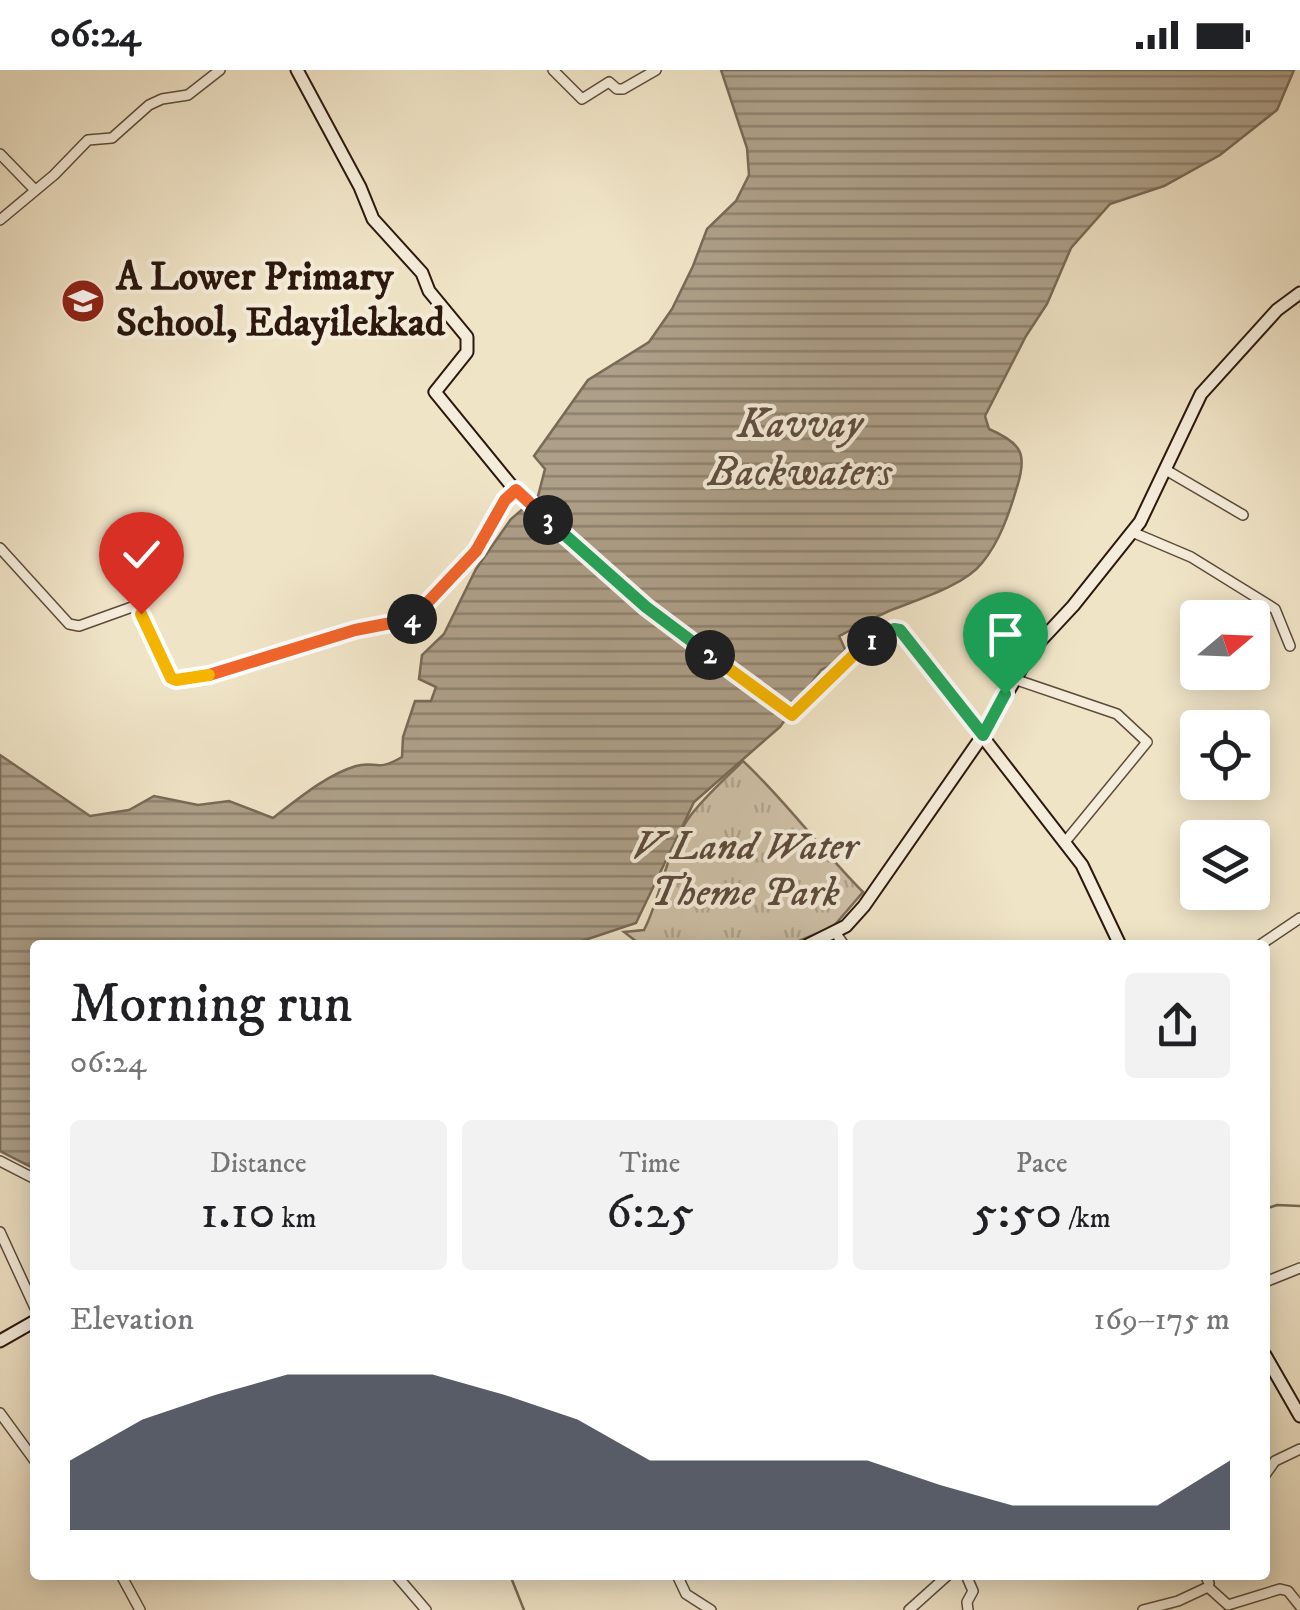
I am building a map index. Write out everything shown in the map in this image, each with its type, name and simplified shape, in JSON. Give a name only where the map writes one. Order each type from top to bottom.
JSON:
[{"type":"main road","points":[[297,70],[360,187],[373,220],[422,274],[429,291],[467,337],[466,352],[435,392],[516,490],[662,620],[792,715],[863,646],[894,629],[900,630],[1082,864],[1118,940]]},
{"type":"main road","points":[[818,940],[846,926],[864,906],[983,735],[1032,650],[1132,532],[1201,394],[1277,310],[1300,293]]},
{"type":"main road","points":[[0,1342],[30,1324]]},
{"type":"main road","points":[[1270,1365],[1300,1416]]},
{"type":"street","points":[[0,220],[88,140],[112,138],[149,105],[188,95],[220,70]]},
{"type":"street","points":[[553,70],[582,99],[604,83],[622,89],[656,70]]},
{"type":"street","points":[[0,154],[35,190]]},
{"type":"street","points":[[1166,470],[1243,515]]},
{"type":"street","points":[[0,548],[69,624],[80,626],[132,607],[136,609],[171,678],[176,680],[226,671],[355,630],[415,618],[476,551],[505,500],[516,490]]},
{"type":"street","points":[[1132,532],[1191,557],[1275,609],[1290,646]]},
{"type":"street","points":[[1014,678],[1118,714],[1147,742],[1113,788],[1064,842]]},
{"type":"street","points":[[1267,940],[1300,918]]},
{"type":"street","points":[[835,932],[841,940]]},
{"type":"street","points":[[0,1161],[30,1176]]},
{"type":"street","points":[[0,1232],[30,1297]]},
{"type":"street","points":[[1270,1280],[1300,1268]]},
{"type":"street","points":[[0,1413],[30,1454]]},
{"type":"street","points":[[1270,1468],[1275,1461],[1300,1449]]},
{"type":"street","points":[[124,1580],[140,1610]]},
{"type":"street","points":[[400,1580],[426,1610]]},
{"type":"street","points":[[679,1580],[686,1594],[711,1610]]},
{"type":"street","points":[[909,1610],[942,1580]]},
{"type":"street","points":[[968,1580],[974,1591],[966,1602],[968,1610]]},
{"type":"street","points":[[1207,1580],[1208,1588],[1220,1601],[1234,1607],[1280,1589],[1288,1591],[1300,1606]]},
{"type":"street","points":[[1143,1610],[1208,1588]]},
{"type":"green space","name":"V Land Water Theme Park","points":[[743,761],[863,892],[833,927],[801,940],[634,940],[624,932],[644,930],[681,832],[700,804]]},
{"type":"water","name":"Kavvay Backwaters","points":[[721,70],[1294,70],[1277,110],[1220,155],[1164,186],[1110,204],[1071,248],[1047,304],[985,416],[989,429],[1019,450],[1022,466],[1007,517],[988,555],[954,585],[839,636],[845,649],[838,662],[821,670],[780,727],[694,802],[636,923],[585,940],[30,940],[30,1166],[0,1151],[0,755],[90,816],[129,810],[154,796],[198,805],[229,801],[273,818],[334,775],[402,757],[403,737],[415,701],[431,701],[436,687],[419,679],[422,655],[444,634],[476,569],[511,519],[538,496],[545,469],[534,456],[588,380],[649,342],[672,309],[707,229],[736,201],[749,175],[747,148]]},
{"type":"waterway","points":[[1270,1207],[1300,1206]]},
{"type":"waterway","points":[[512,1580],[524,1610]]},
{"type":"place","name":"A Lower Primary School, Edayilekkad","points":[[83,301]]},
{"type":"route","points":[[141,614],[171,678],[176,680],[251,664],[355,630],[406,622],[415,618],[476,551],[505,500],[516,490],[662,620],[792,715],[863,646],[894,629],[900,630],[983,735],[1005,694]]}]
